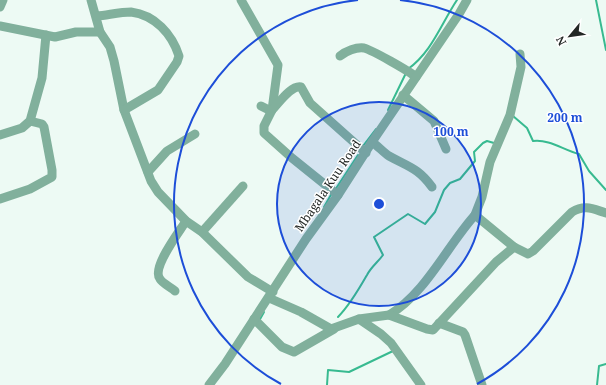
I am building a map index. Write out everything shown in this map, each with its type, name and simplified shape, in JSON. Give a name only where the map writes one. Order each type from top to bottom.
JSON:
[{"type":"street","points":[[0,7],[3,0]]},
{"type":"street","points":[[91,0],[97,16],[100,32],[110,47],[124,110],[148,172],[158,192],[186,221],[202,232],[248,277],[271,295],[334,329]]},
{"type":"street","points":[[242,0],[278,65],[272,110]]},
{"type":"street","name":"Mbagala Kuu Road","points":[[209,385],[271,295],[306,239],[338,195],[467,0]]},
{"type":"street","points":[[97,16],[133,12],[155,21],[165,28],[177,49],[179,56],[177,62],[158,90],[124,110]]},
{"type":"street","points":[[0,26],[55,37],[76,32],[100,32]]},
{"type":"street","points":[[0,135],[22,128],[30,121],[42,78],[46,35]]},
{"type":"street","points":[[340,56],[348,51],[364,48],[407,70],[416,77]]},
{"type":"street","points":[[389,315],[433,272],[475,215],[482,197],[490,162],[510,115],[521,67],[520,54]]},
{"type":"street","points":[[338,195],[264,133],[264,126],[272,110],[286,94],[296,88],[301,87],[310,102],[366,152]]},
{"type":"street","points":[[403,95],[434,121],[446,149]]},
{"type":"street","points":[[261,106],[272,110]]},
{"type":"street","points":[[0,199],[30,189],[52,177],[44,127],[42,124],[30,121]]},
{"type":"street","points":[[148,172],[167,151],[195,134]]},
{"type":"street","points":[[372,142],[388,156],[423,175],[432,187]]},
{"type":"street","points":[[202,232],[243,186]]},
{"type":"street","points":[[475,215],[514,247],[524,253],[531,253],[572,212],[579,208],[588,207],[606,213]]},
{"type":"street","points":[[175,291],[160,279],[158,275],[162,258],[186,221]]},
{"type":"street","points":[[254,319],[282,347],[294,352],[334,329],[360,319],[389,315],[430,330],[435,328],[496,262],[514,247]]},
{"type":"street","points":[[360,319],[391,343],[421,385]]},
{"type":"street","points":[[439,323],[463,332],[482,385]]},
{"type":"waterway","points":[[408,69],[430,46],[457,0]]},
{"type":"waterway","points":[[596,0],[606,50]]},
{"type":"waterway","points":[[388,110],[406,73]]},
{"type":"waterway","points":[[513,116],[527,128],[533,141],[551,143],[579,154],[589,171],[606,190]]},
{"type":"waterway","points":[[363,146],[376,129]]},
{"type":"waterway","points":[[338,317],[350,302],[370,269],[383,255],[374,237],[408,214],[425,224],[435,212],[444,190],[450,183],[460,179],[475,161],[474,152],[487,141],[494,143]]},
{"type":"waterway","points":[[335,190],[358,155]]},
{"type":"waterway","points":[[324,207],[332,193]]},
{"type":"waterway","points":[[259,321],[264,312]]},
{"type":"waterway","points":[[327,385],[328,370],[349,372],[393,351]]},
{"type":"waterway","points":[[597,385],[599,366],[606,364]]}]
